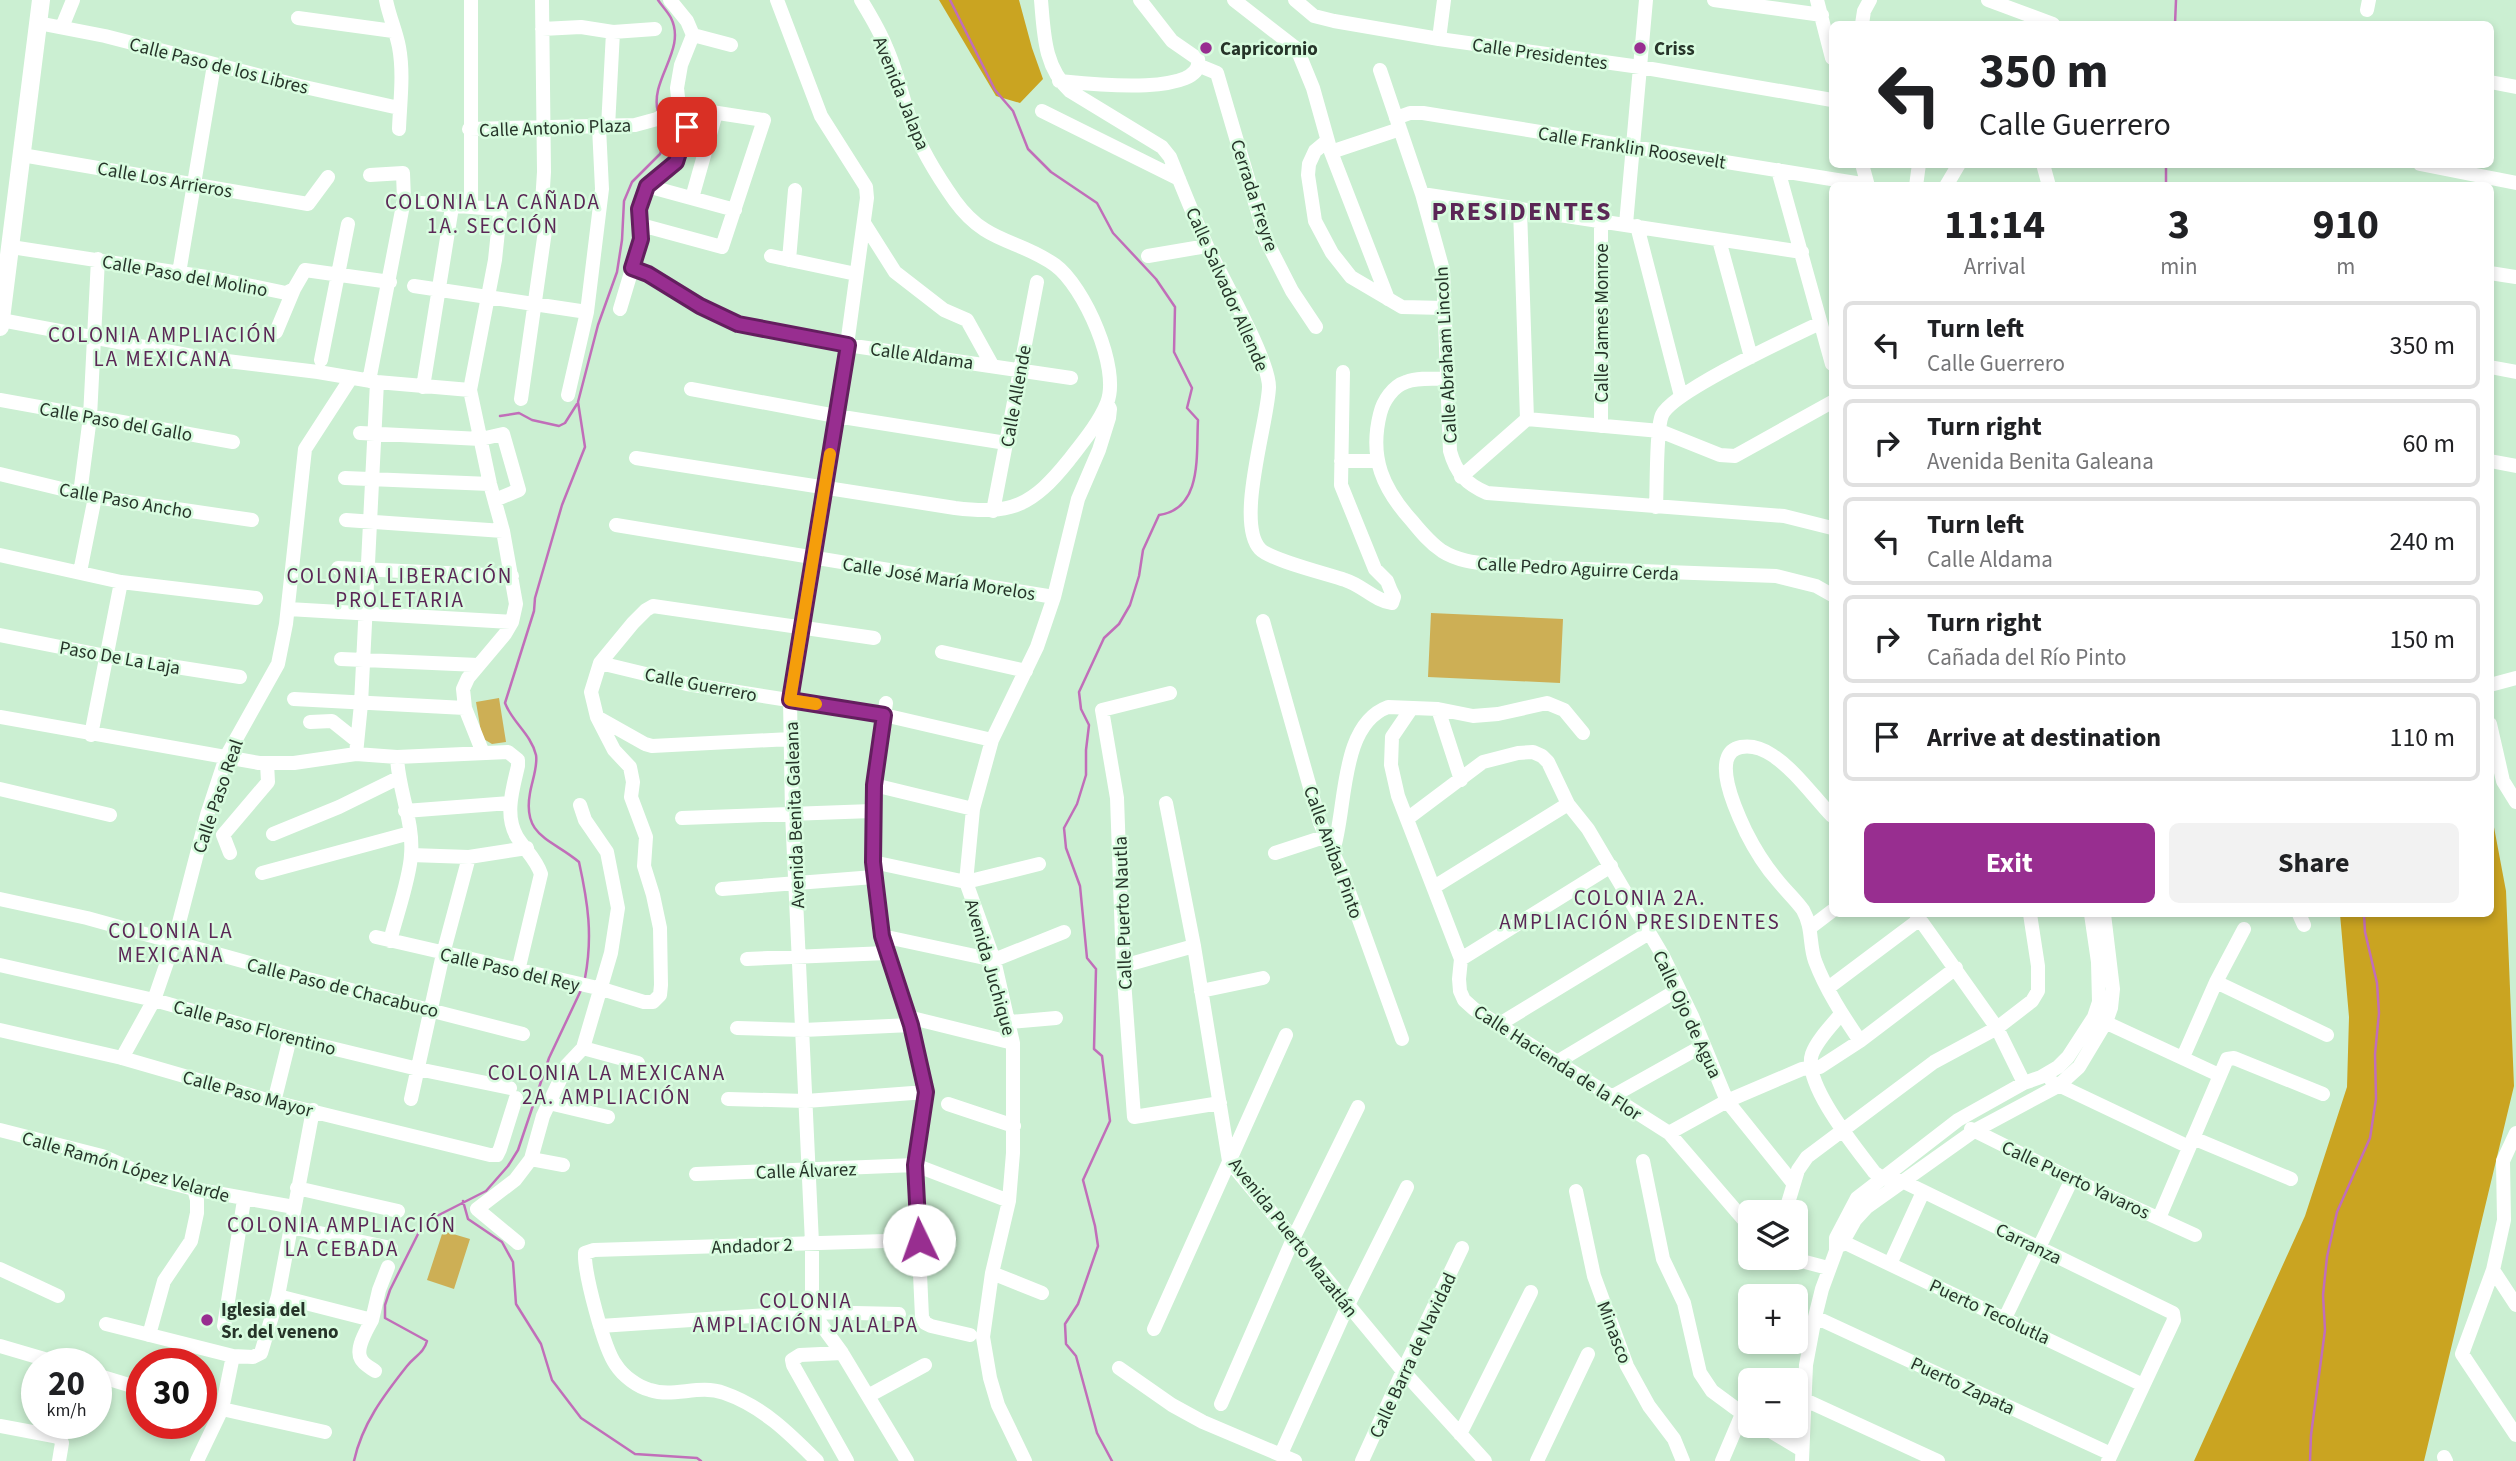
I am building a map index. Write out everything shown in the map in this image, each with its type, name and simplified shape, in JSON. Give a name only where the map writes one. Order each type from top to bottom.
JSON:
[{"type":"main road","points":[[0,324],[11,247],[7,208],[22,155],[41,0]]},
{"type":"street","points":[[62,27],[72,0]]},
{"type":"street","points":[[386,0],[399,46],[402,77],[399,129]]},
{"type":"street","points":[[471,0],[471,207]]},
{"type":"street","points":[[542,0],[542,203]]},
{"type":"street","points":[[620,309],[641,239],[639,209],[647,186],[676,162],[687,127],[679,107],[677,88],[681,65],[692,35],[687,22],[670,0]]},
{"type":"street","name":"Avenida Benita Galeana","points":[[777,0],[821,116],[866,187],[867,198],[848,345],[790,700],[792,813],[813,1243],[812,1312]]},
{"type":"street","name":"Avenida Jalapa","points":[[862,0],[886,46],[912,125],[930,162],[954,199],[983,231],[1056,265],[1079,291],[1089,309],[1110,374],[1107,403]]},
{"type":"street","points":[[1041,0],[1045,46],[1059,81],[1141,87],[1181,79],[1197,72],[1200,66],[1198,59],[1162,31],[1140,0]]},
{"type":"street","points":[[1234,0],[1297,49],[1313,88],[1329,147],[1388,299]]},
{"type":"street","name":"Calle Presidentes","points":[[1295,0],[1314,16],[1439,39],[1640,66],[1829,99]]},
{"type":"street","points":[[1439,39],[1444,0]]},
{"type":"street","points":[[1646,0],[1633,147],[1632,225],[1681,396]]},
{"type":"street","points":[[1714,0],[1822,15]]},
{"type":"street","points":[[1817,0],[1829,45]]},
{"type":"street","points":[[1862,21],[1870,0]]},
{"type":"street","points":[[1988,0],[2045,21]]},
{"type":"street","points":[[2017,10],[2025,21]]},
{"type":"street","points":[[298,18],[393,31]]},
{"type":"street","name":"Calle Paso de los Libres","points":[[38,23],[105,36],[214,65],[399,108]]},
{"type":"street","points":[[542,29],[581,27],[613,32],[655,29]]},
{"type":"street","points":[[568,394],[587,312],[602,189],[604,127],[613,32]]},
{"type":"street","points":[[692,35],[731,45]]},
{"type":"street","points":[[179,273],[214,65]]},
{"type":"street","name":"Cerrada Freyre","points":[[1200,66],[1217,73],[1266,240],[1292,291],[1316,327]]},
{"type":"street","name":"Calle Abraham Lincoln","points":[[1380,71],[1422,194],[1443,270],[1450,451],[1454,467],[1461,477]]},
{"type":"street","name":"Calle Salvador Allende","points":[[1059,81],[1080,97],[1162,147],[1170,157],[1207,246],[1264,364],[1269,385],[1255,472],[1252,514],[1254,539],[1261,550],[1274,557],[1352,582],[1386,603],[1392,603],[1394,601],[1387,581],[1375,569],[1348,505],[1341,485],[1342,461]]},
{"type":"street","points":[[2494,83],[2516,86]]},
{"type":"street","points":[[641,225],[722,247],[764,120],[679,107]]},
{"type":"street","name":"Calle Antonio Plaza","points":[[469,129],[635,125],[657,119],[679,107]]},
{"type":"street","points":[[1042,111],[1179,179]]},
{"type":"street","points":[[692,198],[716,113]]},
{"type":"street","name":"Calle Franklin Roosevelt","points":[[1329,147],[1398,123],[1410,113],[1423,113],[1850,182]]},
{"type":"street","points":[[1329,147],[1315,151],[1308,174],[1315,221],[1332,253],[1351,277],[1402,307],[1444,308]]},
{"type":"street","name":"Calle Los Arrieros","points":[[22,155],[308,204],[328,177]]},
{"type":"street","points":[[2440,168],[2516,183]]},
{"type":"street","points":[[1777,170],[1829,354]]},
{"type":"street","points":[[357,747],[375,435],[373,381],[404,200],[403,173],[370,175]]},
{"type":"street","points":[[647,186],[735,211]]},
{"type":"street","points":[[789,260],[795,190]]},
{"type":"street","points":[[1422,194],[1801,252]]},
{"type":"street","points":[[421,203],[496,209],[501,218],[470,390],[503,531],[516,604],[512,622],[505,634],[468,678],[463,689],[465,708],[482,753]]},
{"type":"street","points":[[423,387],[452,207]]},
{"type":"street","points":[[1520,209],[1527,419]]},
{"type":"street","name":"Calle James Monroe","points":[[1601,220],[1601,425]]},
{"type":"street","points":[[864,223],[895,272],[935,304],[967,320],[992,365]]},
{"type":"street","points":[[320,366],[348,224]]},
{"type":"street","points":[[521,399],[546,224]]},
{"type":"street","points":[[1719,240],[1751,357]]},
{"type":"street","points":[[1148,256],[1207,246]]},
{"type":"street","name":"Calle Paso del Molino","points":[[11,247],[98,259],[286,293],[293,289],[305,270],[390,282]]},
{"type":"street","points":[[771,256],[856,274]]},
{"type":"street","points":[[80,494],[90,417],[98,259]]},
{"type":"street","name":"Calle Aldama","points":[[632,268],[738,324],[848,345],[1072,379]]},
{"type":"street","points":[[2494,274],[2516,277]]},
{"type":"street","name":"Calle Allende","points":[[993,511],[1037,282]]},
{"type":"street","points":[[414,286],[587,312]]},
{"type":"street","points":[[276,332],[293,289]]},
{"type":"street","points":[[1656,507],[1660,431],[1663,412],[1669,403],[1751,357],[1820,323]]},
{"type":"street","points":[[0,324],[95,337],[202,358],[320,366],[351,378],[470,390]]},
{"type":"street","points":[[2494,368],[2516,372]]},
{"type":"street","points":[[1343,372],[1342,461],[1377,461]]},
{"type":"street","name":"Calle Paso Real","points":[[122,1058],[154,1000],[174,942],[207,816],[226,757],[278,664],[288,609],[305,449],[351,378]]},
{"type":"street","name":"Calle Pedro Aguirre Cerda","points":[[1448,379],[1403,382],[1393,390],[1385,400],[1378,421],[1377,461],[1393,501],[1429,541],[1445,552],[1466,561],[1580,570],[1748,574],[1796,580],[1829,593]]},
{"type":"street","points":[[691,389],[1006,443]]},
{"type":"street","name":"Calle Paso del Gallo","points":[[0,400],[233,442]]},
{"type":"street","points":[[636,458],[955,508],[993,511],[1022,504],[1053,477],[1084,440],[1107,403]]},
{"type":"street","name":"Avenida Juchique","points":[[1025,1461],[998,1405],[984,1337],[992,1273],[1009,1201],[1014,1126],[1013,1043],[994,960],[967,882],[973,809],[992,740],[1037,647],[1054,597],[1078,499],[1109,418],[1110,409],[1107,403]]},
{"type":"street","points":[[1829,404],[1735,456],[1720,454],[1660,431],[1527,419],[1461,477],[1487,493],[1784,516],[1829,527]]},
{"type":"street","points":[[360,433],[481,439],[503,434],[519,490],[495,500]]},
{"type":"street","points":[[2494,462],[2516,466]]},
{"type":"street","name":"Calle Paso Ancho","points":[[0,474],[95,497],[252,520]]},
{"type":"street","points":[[345,478],[490,484]]},
{"type":"street","points":[[80,572],[95,497]]},
{"type":"street","points":[[346,520],[503,531]]},
{"type":"street","name":"Calle José María Morelos","points":[[616,525],[1054,597]]},
{"type":"street","points":[[0,555],[121,582],[256,598]]},
{"type":"street","points":[[338,568],[512,576]]},
{"type":"street","points":[[91,735],[121,582]]},
{"type":"street","points":[[791,738],[652,746],[597,717],[591,692],[600,663],[646,610],[653,607],[874,638]]},
{"type":"street","points":[[288,609],[512,622]]},
{"type":"street","name":"Calle Aníbal Pinto","points":[[1264,621],[1320,822],[1402,1040]]},
{"type":"street","name":"Paso De La Laja","points":[[0,635],[106,656],[240,677]]},
{"type":"street","points":[[942,652],[1026,671]]},
{"type":"street","points":[[341,659],[478,665]]},
{"type":"street","name":"Calle Guerrero","points":[[600,663],[687,684],[790,700],[885,709],[992,740]]},
{"type":"street","points":[[2494,684],[2516,678]]},
{"type":"street","name":"Calle Puerto Nautla","points":[[1170,693],[1102,710],[1117,798],[1123,966],[1134,1117],[1220,1103]]},
{"type":"street","points":[[294,699],[465,708]]},
{"type":"street","points":[[1333,851],[1339,833],[1350,756],[1369,718],[1381,709],[1438,709],[1473,716],[1497,715],[1547,703],[1564,710],[1583,733]]},
{"type":"street","points":[[885,709],[872,811],[874,869],[882,936],[909,1021],[926,1092],[915,1165],[922,1317],[925,1323],[970,1335]]},
{"type":"street","name":"Calle Hacienda de la Flor","points":[[1411,709],[1392,737],[1391,765],[1398,796],[1461,959],[1459,979],[1464,1000],[1498,1025],[1669,1133],[1738,1213]]},
{"type":"street","points":[[1438,709],[1461,780]]},
{"type":"street","points":[[0,717],[91,735],[267,763],[294,763],[357,747],[397,757],[508,752],[518,760],[510,803],[516,835],[536,861],[541,874],[518,971]]},
{"type":"street","name":"Calle Paso del Rey","points":[[411,855],[383,939],[653,1002],[660,995],[661,985],[660,928],[644,866],[646,837],[631,797],[634,782],[630,767],[614,750],[597,717]]},
{"type":"street","points":[[310,722],[332,721],[357,747]]},
{"type":"street","points":[[2494,742],[2503,781],[2516,802]]},
{"type":"street","points":[[1829,813],[1784,764],[1762,750],[1742,747],[1734,749],[1728,757],[1725,766],[1727,778],[1746,831],[1760,858],[1801,908],[1811,927],[1814,959],[1841,1014],[1860,1041]]},
{"type":"street","name":"Calle Ojo de Agua","points":[[1407,819],[1483,762],[1518,753],[1533,752],[1542,756],[1548,762],[1568,804],[1588,829],[1649,933],[1679,989],[1727,1101],[1793,1183]]},
{"type":"street","points":[[397,757],[398,778],[410,833],[411,855],[469,857],[527,848]]},
{"type":"street","points":[[230,853],[223,835],[268,782],[267,763]]},
{"type":"street","points":[[273,834],[339,807],[398,778]]},
{"type":"street","points":[[874,785],[973,809]]},
{"type":"street","points":[[0,789],[110,815]]},
{"type":"street","points":[[405,811],[510,803]]},
{"type":"street","name":"Avenida Puerto Mazatlán","points":[[1166,803],[1194,946],[1229,1161],[1403,1371],[1485,1461]]},
{"type":"street","points":[[1434,887],[1568,804]]},
{"type":"street","points":[[518,1244],[477,1209],[515,1180],[531,1159],[543,1115],[567,1065],[583,1048],[598,989],[611,953],[618,908],[607,852],[585,820],[580,805]]},
{"type":"street","points":[[681,818],[872,811]]},
{"type":"street","points":[[262,873],[410,833]]},
{"type":"street","points":[[1275,853],[1327,836]]},
{"type":"street","points":[[411,1099],[443,954],[469,857]]},
{"type":"street","points":[[722,889],[796,884],[874,869],[967,882],[1039,864]]},
{"type":"street","points":[[1461,959],[1611,866]]},
{"type":"street","name":"Calle Paso de Chacabuco","points":[[0,900],[87,918],[304,978],[523,1034]]},
{"type":"street","points":[[1811,927],[1829,913]]},
{"type":"street","points":[[1828,988],[1917,917]]},
{"type":"street","points":[[1919,917],[1997,1028],[2024,1083]]},
{"type":"street","points":[[1788,1200],[1798,1170],[1807,1157],[1934,1062],[1997,1028],[2032,1001],[2038,991],[2038,966],[2030,917]]},
{"type":"street","points":[[1839,1244],[1867,1207],[1974,1131],[2059,1086],[2079,1067],[2100,1020],[2100,987],[2091,917]]},
{"type":"street","points":[[1806,1368],[1828,1268],[1857,1198],[1958,1121],[2058,1067],[2112,1008],[2113,989],[2104,917]]},
{"type":"street","points":[[2183,1057],[2216,982],[2244,929]]},
{"type":"street","points":[[882,936],[994,960],[1064,932]]},
{"type":"street","points":[[1498,1025],[1649,933]]},
{"type":"street","points":[[1123,966],[1194,946]]},
{"type":"street","points":[[747,959],[887,953]]},
{"type":"street","name":"Calle Paso Florentino","points":[[0,965],[154,1000],[290,1038],[513,1093],[497,1155]]},
{"type":"street","points":[[1669,1133],[1727,1101],[1802,1069],[1820,1067],[1860,1041],[1956,968]]},
{"type":"street","points":[[1201,991],[1263,978]]},
{"type":"street","points":[[2216,982],[2327,1035]]},
{"type":"street","points":[[1557,1062],[1679,989]]},
{"type":"street","points":[[1841,1014],[1813,1052],[1810,1068],[1826,1105],[1874,1172],[1882,1178]]},
{"type":"street","points":[[1009,1021],[1056,1018]]},
{"type":"street","points":[[2100,1020],[2183,1057],[2222,1069]]},
{"type":"street","points":[[737,1028],[803,1030],[909,1021],[1013,1043]]},
{"type":"street","name":"Calle Paso Mayor","points":[[0,1030],[122,1058],[274,1102],[497,1155]]},
{"type":"street","points":[[1154,1329],[1286,1035]]},
{"type":"street","points":[[274,1102],[290,1038]]},
{"type":"street","points":[[1611,1097],[1704,1045]]},
{"type":"street","points":[[583,1048],[638,1063]]},
{"type":"street","points":[[2159,1218],[2222,1069],[2230,1057],[2323,1094]]},
{"type":"street","points":[[2041,1077],[2191,1143],[2291,1179]]},
{"type":"street","points":[[727,1099],[806,1101],[926,1092]]},
{"type":"street","points":[[549,1103],[608,1117]]},
{"type":"street","points":[[948,1104],[1014,1126]]},
{"type":"street","points":[[1222,1404],[1293,1239],[1358,1107]]},
{"type":"street","points":[[106,1324],[233,1356],[253,1357],[261,1353],[278,1296],[313,1110]]},
{"type":"street","name":"Calle Puerto Yavaros","points":[[1958,1121],[2072,1179],[2195,1235]]},
{"type":"street","name":"Calle Ramón López Velarde","points":[[0,1130],[102,1156],[152,1178],[244,1200],[294,1207]]},
{"type":"street","points":[[2515,1140],[2503,1161],[2504,1220],[2493,1270],[2462,1354],[2516,1435]]},
{"type":"street","points":[[531,1159],[563,1165]]},
{"type":"street","points":[[1643,1161],[1663,1259],[1684,1303],[1700,1373],[1712,1391],[1738,1410]]},
{"type":"street","points":[[915,1165],[1009,1201]]},
{"type":"street","name":"Calle Álvarez","points":[[696,1174],[915,1165]]},
{"type":"street","name":"Carranza","points":[[1882,1178],[1904,1182],[2174,1313],[2174,1320],[2143,1385]]},
{"type":"street","points":[[2005,1318],[2072,1179]]},
{"type":"street","points":[[1281,1454],[1348,1305],[1408,1187]]},
{"type":"street","points":[[297,1188],[398,1211]]},
{"type":"street","points":[[149,1335],[164,1281],[191,1241],[197,1213],[194,1189]]},
{"type":"street","name":"Minasco","points":[[1576,1191],[1594,1276],[1627,1366],[1648,1406],[1674,1439],[1683,1461]]},
{"type":"street","points":[[1890,1264],[1923,1192]]},
{"type":"street","points":[[224,1326],[244,1200]]},
{"type":"street","points":[[291,1227],[391,1248]]},
{"type":"street","name":"Andador 2","points":[[600,1326],[585,1262],[585,1253],[594,1250],[919,1240]]},
{"type":"street","name":"Puerto Tecolutla","points":[[1839,1244],[1890,1264],[2143,1385]]},
{"type":"street","name":"Calle Barra de Navidad","points":[[1362,1461],[1462,1248]]},
{"type":"street","points":[[1808,1263],[1828,1268]]},
{"type":"street","points":[[375,1371],[361,1361],[360,1354],[363,1337],[372,1320],[388,1267]]},
{"type":"street","points":[[0,1269],[58,1296]]},
{"type":"street","points":[[2493,1270],[2516,1305]]},
{"type":"street","points":[[992,1273],[1042,1293]]},
{"type":"street","points":[[1460,1434],[1531,1292]]},
{"type":"street","points":[[278,1296],[372,1320]]},
{"type":"street","points":[[817,1461],[773,1418],[723,1392],[705,1389],[667,1393],[649,1390],[632,1381],[616,1366],[600,1326],[812,1312],[899,1314]]},
{"type":"street","points":[[812,1312],[842,1353],[907,1461]]},
{"type":"street","name":"Puerto Zapata","points":[[1815,1317],[2109,1457]]},
{"type":"street","points":[[0,1346],[21,1352]]},
{"type":"street","points":[[842,1353],[800,1355],[794,1357],[793,1365],[847,1461]]},
{"type":"street","points":[[1537,1461],[1588,1354]]},
{"type":"street","points":[[197,1461],[222,1409],[233,1356]]},
{"type":"street","points":[[868,1396],[925,1365]]},
{"type":"street","points":[[1119,1367],[1172,1405],[1203,1422],[1295,1461]]},
{"type":"street","points":[[2109,1457],[2143,1385]]},
{"type":"street","points":[[1808,1401],[1938,1461]]},
{"type":"street","points":[[222,1409],[325,1432]]},
{"type":"street","points":[[0,1426],[59,1437],[62,1443],[60,1461]]},
{"type":"street","points":[[1721,1461],[1738,1430]]},
{"type":"street","points":[[1778,1438],[1802,1456]]},
{"type":"street","points":[[1802,1438],[1802,1456]]},
{"type":"shaded area","points":[[939,0],[1019,0],[1043,79],[1020,103],[996,96]]},
{"type":"shaded area","points":[[1431,613],[1563,619],[1560,683],[1428,677]]},
{"type":"shaded area","points":[[499,698],[506,742],[492,744],[482,738],[476,702]]},
{"type":"shaded area","points":[[2494,827],[2506,891],[2514,1086],[2424,1461],[2194,1461],[2305,1216],[2347,1087],[2349,1017],[2340,917],[2494,917]]},
{"type":"shaded area","points":[[443,1231],[470,1239],[454,1289],[427,1280]]},
{"type":"waterway","points":[[658,0],[671,18],[675,30],[672,53],[658,88],[658,112]]},
{"type":"waterway","points":[[950,0],[995,90],[1013,111],[1028,149],[1051,172],[1097,203],[1113,233],[1156,279],[1175,307],[1174,352],[1192,388],[1187,408],[1198,420],[1196,463],[1190,491],[1173,511],[1159,515],[1143,550],[1130,605],[1119,624],[1104,638],[1079,692],[1081,709],[1089,725],[1086,775],[1077,804],[1064,828],[1066,848],[1080,886],[1087,958],[1096,969],[1094,1049],[1102,1056],[1110,1121],[1083,1180],[1098,1246],[1078,1304],[1065,1324],[1066,1344],[1076,1356],[1097,1433],[1112,1461]]},
{"type":"waterway","points":[[2175,21],[2176,0]]},
{"type":"waterway","points":[[585,978],[589,948],[588,920],[579,862],[541,835],[530,819],[530,793],[536,755],[505,703],[534,611],[535,598],[562,505],[585,447],[578,402],[598,325],[617,272],[624,201],[632,182],[660,154],[666,132],[662,121]]},
{"type":"waterway","points":[[2166,168],[2166,182]]},
{"type":"waterway","points":[[500,416],[519,413],[532,420],[559,426],[565,423],[577,404]]},
{"type":"waterway","points":[[2310,1461],[2325,1330],[2323,1295],[2327,1257],[2337,1212],[2370,1138],[2376,1099],[2375,1054],[2379,1013],[2377,983],[2364,917]]},
{"type":"waterway","points":[[354,1461],[362,1435],[375,1410],[407,1366],[424,1349],[427,1341],[385,1318],[385,1305],[390,1290],[419,1232],[429,1220],[486,1191],[508,1166],[518,1150],[549,1058],[582,988]]},
{"type":"waterway","points":[[463,1201],[468,1219],[502,1242],[513,1262],[516,1304],[541,1344],[552,1380],[581,1418],[635,1454],[697,1458],[701,1461]]},
{"type":"slow traffic","points":[[816,704],[790,700],[830,454]]},
{"type":"place","name":"Capricornio","points":[[1206,48]]},
{"type":"place","name":"Criss","points":[[1640,48]]},
{"type":"place","name":"Iglesia del Sr. del veneno","points":[[207,1320]]},
{"type":"district","name":"PRESIDENTES","points":[[1522,211]]},
{"type":"district","name":"COLONIA LA CAÑADA 1A. SECCIÓN","points":[[493,214]]},
{"type":"district","name":"COLONIA AMPLIACIÓN LA MEXICANA","points":[[163,347]]},
{"type":"district","name":"COLONIA LIBERACIÓN PROLETARIA","points":[[400,588]]},
{"type":"district","name":"COLONIA 2A. AMPLIACIÓN PRESIDENTES","points":[[1640,910]]},
{"type":"district","name":"COLONIA LA MEXICANA","points":[[171,943]]},
{"type":"district","name":"COLONIA LA MEXICANA 2A. AMPLIACIÓN","points":[[607,1085]]},
{"type":"district","name":"COLONIA AMPLIACIÓN LA CEBADA","points":[[342,1237]]},
{"type":"district","name":"COLONIA AMPLIACIÓN JALALPA","points":[[806,1313]]},
{"type":"route","points":[[687,127],[676,162],[647,186],[639,209],[641,239],[632,268],[648,274],[700,306],[738,324],[848,345],[790,700],[884,715],[872,811],[873,862],[882,936],[911,1025],[926,1092],[915,1165],[919,1240]]}]
